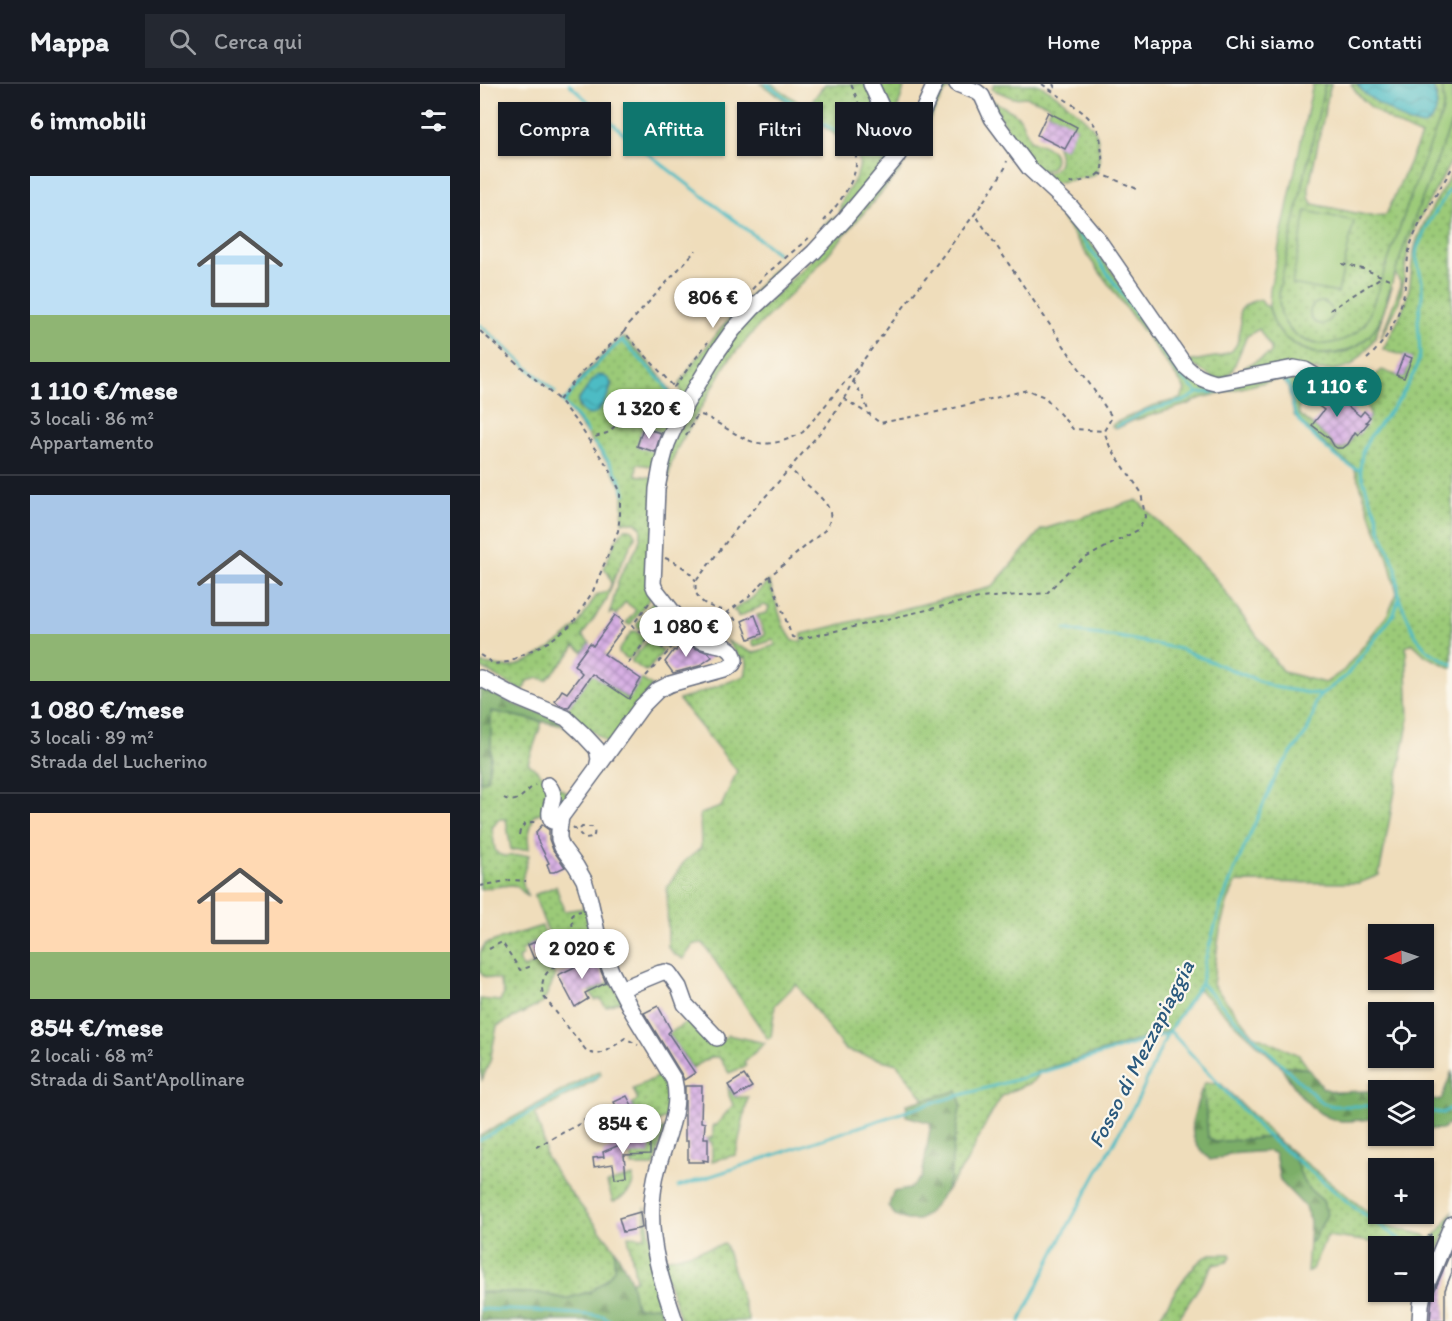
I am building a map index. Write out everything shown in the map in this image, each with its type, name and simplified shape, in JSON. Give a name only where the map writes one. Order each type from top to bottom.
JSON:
[{"type":"street","points":[[871,84],[879,102]]},
{"type":"street","points":[[927,102],[936,84]]},
{"type":"street","points":[[957,84],[982,96],[992,118],[1030,169],[1071,207],[1097,238],[1186,367],[1195,376],[1216,382],[1294,368],[1317,376]]},
{"type":"street","points":[[550,822],[564,813],[653,694],[670,684],[728,668],[733,664],[735,660],[733,651],[692,636],[653,584],[657,489],[667,444],[681,412],[733,330],[753,308],[814,252],[839,214],[897,156]]},
{"type":"street","points":[[480,678],[520,699],[566,718],[596,747],[599,759],[597,768]]},
{"type":"street","points":[[548,785],[554,796],[549,812],[550,822],[559,831],[560,842],[584,880],[600,942],[611,971],[674,1080],[676,1088],[674,1113],[656,1173],[652,1204],[652,1232],[656,1260],[675,1321]]},
{"type":"street","points":[[621,989],[660,972],[669,973],[679,987],[685,1004],[717,1038]]},
{"type":"street","points":[[1420,1321],[1423,1294],[1452,1224]]},
{"type":"path","points":[[820,225],[839,214],[856,166],[856,143],[862,130],[861,114],[851,84]]},
{"type":"path","points":[[1042,84],[1093,122],[1101,144],[1102,167],[1099,173],[1093,178],[1050,188]]},
{"type":"path","points":[[1053,84],[1058,95]]},
{"type":"path","points":[[683,442],[696,417],[701,415],[749,441],[760,443],[792,439],[802,432],[861,363],[975,214],[1005,168],[1010,142]]},
{"type":"path","points":[[1367,359],[1376,352],[1386,338],[1402,303],[1411,243],[1452,168]]},
{"type":"path","points":[[1099,173],[1135,188],[1135,194]]},
{"type":"path","points":[[975,214],[1108,410],[1112,417],[1104,431]]},
{"type":"path","points":[[742,300],[765,275],[814,233]]},
{"type":"path","points":[[559,400],[582,372],[624,332],[696,249]]},
{"type":"path","points":[[1342,264],[1392,280]]},
{"type":"path","points":[[1330,310],[1383,276]]},
{"type":"path","points":[[480,332],[559,400],[609,468],[620,491],[618,531],[592,591],[573,623],[549,641],[508,662],[494,664],[480,655]]},
{"type":"path","points":[[624,332],[674,387],[681,412]]},
{"type":"path","points":[[674,387],[707,342]]},
{"type":"path","points":[[736,621],[734,617],[704,603],[698,597],[696,581],[737,528],[828,423],[844,399],[861,363]]},
{"type":"path","points":[[853,381],[870,415]]},
{"type":"path","points":[[844,399],[879,423],[942,411],[1027,390],[1045,397],[1073,429],[1104,431]]},
{"type":"path","points":[[590,442],[614,427],[649,395]]},
{"type":"path","points":[[770,576],[792,637],[800,639],[979,598],[1047,593],[1072,567],[1138,530],[1145,517],[1141,492],[1110,447],[1104,431]]},
{"type":"path","points":[[726,613],[749,597],[830,524],[828,504],[790,469]]},
{"type":"path","points":[[664,555],[665,558],[674,561],[691,574],[696,581]]},
{"type":"path","points":[[654,597],[633,626],[668,652]]},
{"type":"path","points":[[628,664],[667,613]]},
{"type":"path","points":[[646,676],[668,652],[682,632]]},
{"type":"path","points":[[504,798],[517,801],[532,786],[541,782],[548,785]]},
{"type":"path","points":[[519,835],[523,824],[550,822],[568,823],[585,839],[593,838],[595,835],[592,827],[582,827],[578,831]]},
{"type":"path","points":[[480,886],[511,880],[526,881]]},
{"type":"path","points":[[574,962],[572,917],[573,913],[582,911],[583,908]]},
{"type":"path","points":[[489,949],[502,942],[520,970],[529,968],[528,965]]},
{"type":"path","points":[[547,950],[549,949],[551,956]]},
{"type":"path","points":[[555,966],[549,970],[543,980],[541,991],[590,1053],[604,1053],[625,1038],[638,1045],[649,1039]]},
{"type":"path","points":[[536,1147],[581,1123],[591,1115]]},
{"type":"green space","points":[[761,84],[772,84],[798,102],[787,102]]},
{"type":"green space","points":[[825,84],[868,84],[875,102],[835,102],[835,135],[823,127],[823,102],[812,102]]},
{"type":"green space","points":[[874,84],[905,84],[900,102],[884,102]]},
{"type":"green space","points":[[948,84],[962,89],[975,98],[949,89],[933,113],[933,102],[927,102],[938,87]]},
{"type":"green space","points":[[994,84],[1042,86],[1078,113],[1097,136],[1099,164],[1095,174],[1049,184],[1041,174],[1056,168],[1059,155],[1056,144],[1065,149],[1076,127],[1048,112],[1050,108],[1046,104],[1026,97],[1013,98],[992,89]]},
{"type":"green space","points":[[1313,84],[1325,84],[1279,290],[1279,300],[1282,318],[1295,335],[1316,344],[1328,344],[1350,337],[1367,321],[1442,114],[1444,104],[1442,84],[1452,84],[1452,121],[1405,243],[1379,322],[1370,335],[1357,346],[1336,353],[1319,354],[1301,348],[1285,338],[1274,323],[1269,307],[1270,289]]},
{"type":"green space","points":[[1325,84],[1331,84],[1309,186],[1309,198],[1313,204],[1370,216],[1386,215],[1421,136],[1391,121],[1372,108],[1351,84],[1357,84],[1365,94],[1389,110],[1437,97],[1432,84],[1442,84],[1444,104],[1371,313],[1358,332],[1341,342],[1331,344],[1311,342],[1294,333],[1284,322],[1279,304],[1279,290]]},
{"type":"green space","points":[[988,98],[1020,118],[1030,140],[1045,146],[1054,153],[1054,163],[1049,169],[1034,170]]},
{"type":"green space","points":[[1452,121],[1452,160],[1416,225],[1409,243],[1398,305],[1380,340],[1400,287],[1400,281],[1395,273]]},
{"type":"green space","points":[[858,156],[891,156],[842,213],[840,212],[843,198],[856,177],[859,162]]},
{"type":"green space","points":[[888,156],[909,156],[900,171],[809,276],[762,322],[728,361],[678,447],[671,464],[658,532],[669,445],[728,340],[815,257]]},
{"type":"green space","points":[[1452,173],[1452,668],[1426,656],[1412,643],[1406,647],[1409,718],[1379,875],[1359,883],[1237,882],[1226,906],[1218,945],[1213,985],[1254,1035],[1299,1055],[1309,1069],[1280,1065],[1198,989],[1170,1030],[1036,1072],[1038,1076],[1033,1082],[1002,1096],[966,1163],[945,1192],[950,1179],[961,1104],[957,1092],[925,1100],[897,1064],[845,1050],[796,984],[775,1005],[771,1037],[768,1039],[703,943],[694,944],[683,959],[668,947],[667,887],[684,862],[701,848],[700,814],[721,807],[737,771],[679,700],[745,676],[746,657],[740,659],[727,641],[753,653],[775,645],[774,640],[754,646],[752,640],[765,635],[757,615],[767,613],[769,607],[764,605],[738,617],[733,610],[751,599],[769,581],[783,625],[793,641],[802,641],[802,634],[992,587],[1041,530],[1137,500],[1215,578],[1283,672],[1325,683],[1344,670],[1361,649],[1388,614],[1397,593],[1388,558],[1354,467],[1294,415],[1288,387],[1283,380],[1277,379],[1201,398],[1114,428],[1112,426],[1115,423],[1152,406],[1180,399],[1185,390],[1036,183],[1068,212],[1192,380],[1290,371],[1302,380],[1299,414],[1326,435],[1332,446],[1341,450],[1349,446],[1354,431],[1367,423],[1370,417],[1354,381],[1359,375],[1363,374],[1369,381],[1382,370],[1404,378],[1411,358],[1383,349],[1407,297],[1413,254],[1419,234]]},
{"type":"green space","points":[[1306,211],[1354,221],[1338,293],[1292,284]]},
{"type":"green space","points":[[837,217],[774,285],[684,403],[679,385],[723,326],[771,272],[810,242],[831,218]]},
{"type":"green space","points":[[1392,287],[1375,338],[1351,366],[1334,370],[1246,372],[1245,367],[1271,353],[1271,348],[1259,329],[1247,336],[1232,371],[1225,377],[1216,379],[1187,362],[1220,356],[1232,351],[1237,344],[1241,322],[1240,311],[1244,306],[1258,300],[1269,307],[1275,323],[1284,336],[1296,346],[1310,352],[1341,353],[1356,347],[1369,336],[1383,312]]},
{"type":"green space","points":[[1317,302],[1325,302],[1332,309],[1332,317],[1325,324],[1317,324],[1310,317],[1310,309]]},
{"type":"green space","points":[[625,338],[656,371],[670,390],[675,407],[665,434],[643,428],[638,446],[659,453],[657,467],[637,464],[636,475],[656,478],[653,594],[630,625],[626,623],[636,610],[625,602],[616,615],[612,612],[609,615],[622,572],[639,543],[641,527],[635,522],[622,522],[623,493],[621,486],[610,466],[563,402],[585,373],[619,339]],"holes":[[[612,383],[598,411],[578,408],[578,401],[589,386]]]},
{"type":"green space","points":[[625,529],[633,530],[635,537],[615,576],[607,599],[582,636],[590,643],[583,652],[575,646],[546,680],[539,678],[527,681],[523,692],[480,667],[480,664],[501,667],[516,666],[555,645],[571,632],[580,623],[595,597],[610,588],[610,577],[604,568],[617,538]]},
{"type":"green space","points":[[654,600],[664,613],[647,633],[637,627],[637,624]]},
{"type":"green space","points":[[667,615],[680,632],[668,647],[665,647],[652,635]]},
{"type":"green space","points":[[632,631],[645,639],[628,659],[619,653],[619,650]]},
{"type":"green space","points":[[647,642],[662,650],[662,653],[645,671],[632,660]]},
{"type":"green space","points":[[602,652],[609,658],[597,677],[628,699],[641,679],[652,686],[610,745],[566,710],[589,678]]},
{"type":"green space","points":[[480,687],[513,704],[556,718],[564,726],[491,711],[491,757],[487,780],[480,781]]},
{"type":"green space","points":[[491,711],[542,722],[528,763],[569,794],[585,773],[591,760],[591,754],[584,743],[564,726],[566,724],[592,751],[591,767],[556,815],[540,813],[534,815],[528,837],[529,849],[511,850],[506,819],[499,819],[492,828],[495,850],[498,854],[504,856],[529,855],[523,880],[528,897],[517,886],[480,889],[480,781],[487,780],[491,757]]},
{"type":"green space","points":[[577,877],[587,904],[596,952],[582,957],[563,952],[556,945],[545,925],[534,895],[556,886],[564,911],[584,908]]},
{"type":"green space","points":[[542,926],[549,941],[550,950],[547,949],[542,939],[528,945],[529,947],[522,950],[523,955],[518,958],[522,968],[549,960],[555,977],[543,1003],[497,1026],[490,1061],[482,1080],[480,999],[500,1001],[504,994],[499,980],[483,976],[480,970],[480,953],[485,944]]},
{"type":"green space","points":[[610,982],[623,1000],[606,1007],[600,999],[595,1000],[590,992]]},
{"type":"green space","points":[[684,1010],[717,1045],[728,1035],[765,1043],[744,1062],[746,1066],[729,1073],[719,1057],[711,1057],[692,1068],[669,1034],[689,1020]]},
{"type":"green space","points":[[1280,1065],[1309,1069],[1323,1088],[1335,1092],[1368,1091],[1368,1119],[1345,1121],[1326,1117],[1303,1098]]},
{"type":"green space","points":[[600,1071],[601,1074],[595,1080],[535,1114],[546,1157],[563,1183],[615,1249],[614,1270],[606,1280],[591,1291],[566,1299],[539,1293],[480,1292],[480,1136]]},
{"type":"green space","points":[[1452,1071],[1452,1121],[1442,1129],[1434,1129],[1434,1100],[1441,1100]]},
{"type":"green space","points":[[664,1073],[671,1087],[667,1118],[642,1128],[641,1115],[636,1116],[632,1110],[634,1109],[632,1104],[638,1100],[633,1089]]},
{"type":"green space","points":[[1205,1083],[1221,1084],[1274,1137],[1215,1142],[1207,1137],[1204,1091],[1201,1091]]},
{"type":"green space","points":[[728,1085],[735,1097],[748,1097],[736,1155],[712,1161],[712,1142],[708,1141],[708,1138],[713,1138],[713,1125],[715,1126],[733,1105]]},
{"type":"green space","points":[[1204,1090],[1208,1137],[1215,1142],[1274,1137],[1292,1152],[1308,1188],[1323,1201],[1327,1214],[1313,1241],[1309,1242],[1310,1221],[1305,1207],[1280,1181],[1275,1154],[1269,1151],[1229,1154],[1210,1160],[1198,1147],[1194,1139],[1193,1126],[1201,1091]]},
{"type":"green space","points":[[957,1091],[961,1104],[950,1179],[945,1192],[932,1209],[919,1220],[907,1220],[895,1216],[889,1206],[893,1192],[909,1189],[922,1177],[931,1123],[906,1116],[907,1104]]},
{"type":"green space","points":[[665,1128],[654,1166],[632,1166],[629,1138]]},
{"type":"green space","points":[[1292,1152],[1368,1212],[1368,1224],[1383,1224],[1425,1236],[1368,1236],[1368,1241],[1327,1236],[1312,1269],[1307,1272],[1309,1242],[1313,1241],[1327,1214],[1323,1201],[1308,1188]]},
{"type":"green space","points":[[633,1176],[630,1189],[613,1202],[607,1183]]},
{"type":"green space","points":[[645,1207],[662,1313],[657,1306],[636,1308],[631,1281],[636,1280],[628,1236],[645,1237]]},
{"type":"green space","points":[[1452,1212],[1434,1260],[1434,1236]]},
{"type":"green space","points":[[725,1244],[749,1321],[681,1321],[661,1260]]},
{"type":"green space","points":[[615,1249],[630,1278],[636,1307],[658,1306],[665,1321],[480,1321],[480,1292],[539,1293],[566,1299],[591,1291],[606,1280],[614,1269]]},
{"type":"green space","points":[[1210,1254],[1230,1254],[1231,1257],[1227,1262],[1213,1265],[1177,1321],[1157,1321],[1187,1274]]},
{"type":"water","points":[[1357,84],[1432,84],[1437,102],[1433,118],[1423,126],[1407,122],[1365,94]]},
{"type":"water","points":[[598,375],[610,380],[610,390],[598,411],[588,414],[581,409],[578,401]]},
{"type":"building","points":[[1048,112],[1077,127],[1065,149],[1037,135]]},
{"type":"building","points":[[1404,355],[1412,358],[1404,378],[1396,375]]},
{"type":"building","points":[[1322,385],[1360,416],[1364,411],[1370,417],[1358,435],[1355,432],[1343,448],[1334,446],[1330,439],[1312,425],[1324,410],[1309,399]]},
{"type":"building","points":[[643,428],[661,433],[655,452],[637,446]]},
{"type":"building","points":[[615,615],[623,621],[621,624],[624,627],[604,654],[641,679],[629,699],[592,674],[568,708],[560,705],[555,701],[562,690],[567,693],[582,673],[574,665],[590,643],[593,646]]},
{"type":"building","points":[[755,615],[762,634],[749,639],[742,621]]},
{"type":"building","points":[[682,638],[692,647],[709,653],[712,657],[699,666],[673,673],[665,662],[674,650],[676,651]]},
{"type":"building","points":[[542,825],[549,830],[553,850],[565,867],[554,872],[550,872],[547,864],[549,863],[537,839],[536,832]]},
{"type":"building","points":[[542,939],[548,953],[534,959],[528,945]]},
{"type":"building","points":[[595,957],[606,983],[585,993],[588,999],[575,1007],[558,975]]},
{"type":"building","points":[[658,1006],[671,1030],[668,1033],[695,1073],[684,1080],[644,1013]]},
{"type":"building","points":[[744,1075],[752,1087],[735,1097],[728,1085]]},
{"type":"building","points":[[685,1086],[702,1086],[701,1122],[705,1123],[704,1138],[708,1138],[708,1161],[688,1162],[688,1141],[685,1141]]},
{"type":"building","points":[[627,1096],[634,1109],[621,1116],[614,1102]]},
{"type":"building","points":[[650,1139],[650,1154],[624,1155],[626,1176],[615,1178],[613,1164],[594,1167],[593,1158],[604,1157],[603,1152],[631,1140]]},
{"type":"building","points":[[640,1212],[642,1228],[623,1232],[619,1218]]},
{"type":"building","points":[[1452,1249],[1452,1272],[1445,1290],[1445,1321],[1430,1321],[1434,1292]]},
{"type":"waterway","points":[[569,84],[634,143],[777,253]]},
{"type":"waterway","points":[[767,84],[817,121],[835,130]]},
{"type":"waterway","points":[[938,93],[944,87],[952,87]]},
{"type":"waterway","name":"Fosso di Mezzapiaggia","points":[[1020,1321],[1064,1233],[1141,1093],[1167,1034],[1201,983],[1221,905],[1278,771],[1307,732],[1315,702],[1346,676],[1394,614],[1399,598],[1396,568],[1360,470],[1362,453],[1369,438],[1401,397],[1416,369],[1420,354],[1418,321],[1422,296],[1422,281],[1416,256],[1417,248],[1429,222],[1452,186]]},
{"type":"waterway","points":[[1052,198],[1184,380],[1198,393],[1232,387]]},
{"type":"waterway","points":[[480,325],[555,392]]},
{"type":"waterway","points":[[563,400],[565,401],[592,369],[622,340],[665,385],[671,396]]},
{"type":"waterway","points":[[1279,378],[1284,380],[1290,388],[1296,415],[1307,430],[1344,462],[1360,470]]},
{"type":"waterway","points":[[1116,427],[1146,411],[1184,401],[1198,393]]},
{"type":"waterway","points":[[565,401],[564,403],[587,433]]},
{"type":"waterway","points":[[594,443],[616,473],[625,494]]},
{"type":"waterway","points":[[1399,598],[1415,635],[1428,651],[1452,664]]},
{"type":"waterway","points":[[1065,629],[1180,649],[1274,687],[1321,695]]},
{"type":"waterway","points":[[1201,983],[1322,1103],[1333,1106],[1368,1106]]},
{"type":"waterway","points":[[1169,1030],[1265,1134],[1354,1207],[1395,1236]]},
{"type":"waterway","points":[[678,1187],[925,1105],[1166,1034]]},
{"type":"waterway","points":[[480,1140],[598,1075]]},
{"type":"waterway","points":[[1434,1112],[1443,1113],[1451,1108]]},
{"type":"waterway","points":[[480,1309],[603,1316],[610,1321]]}]
